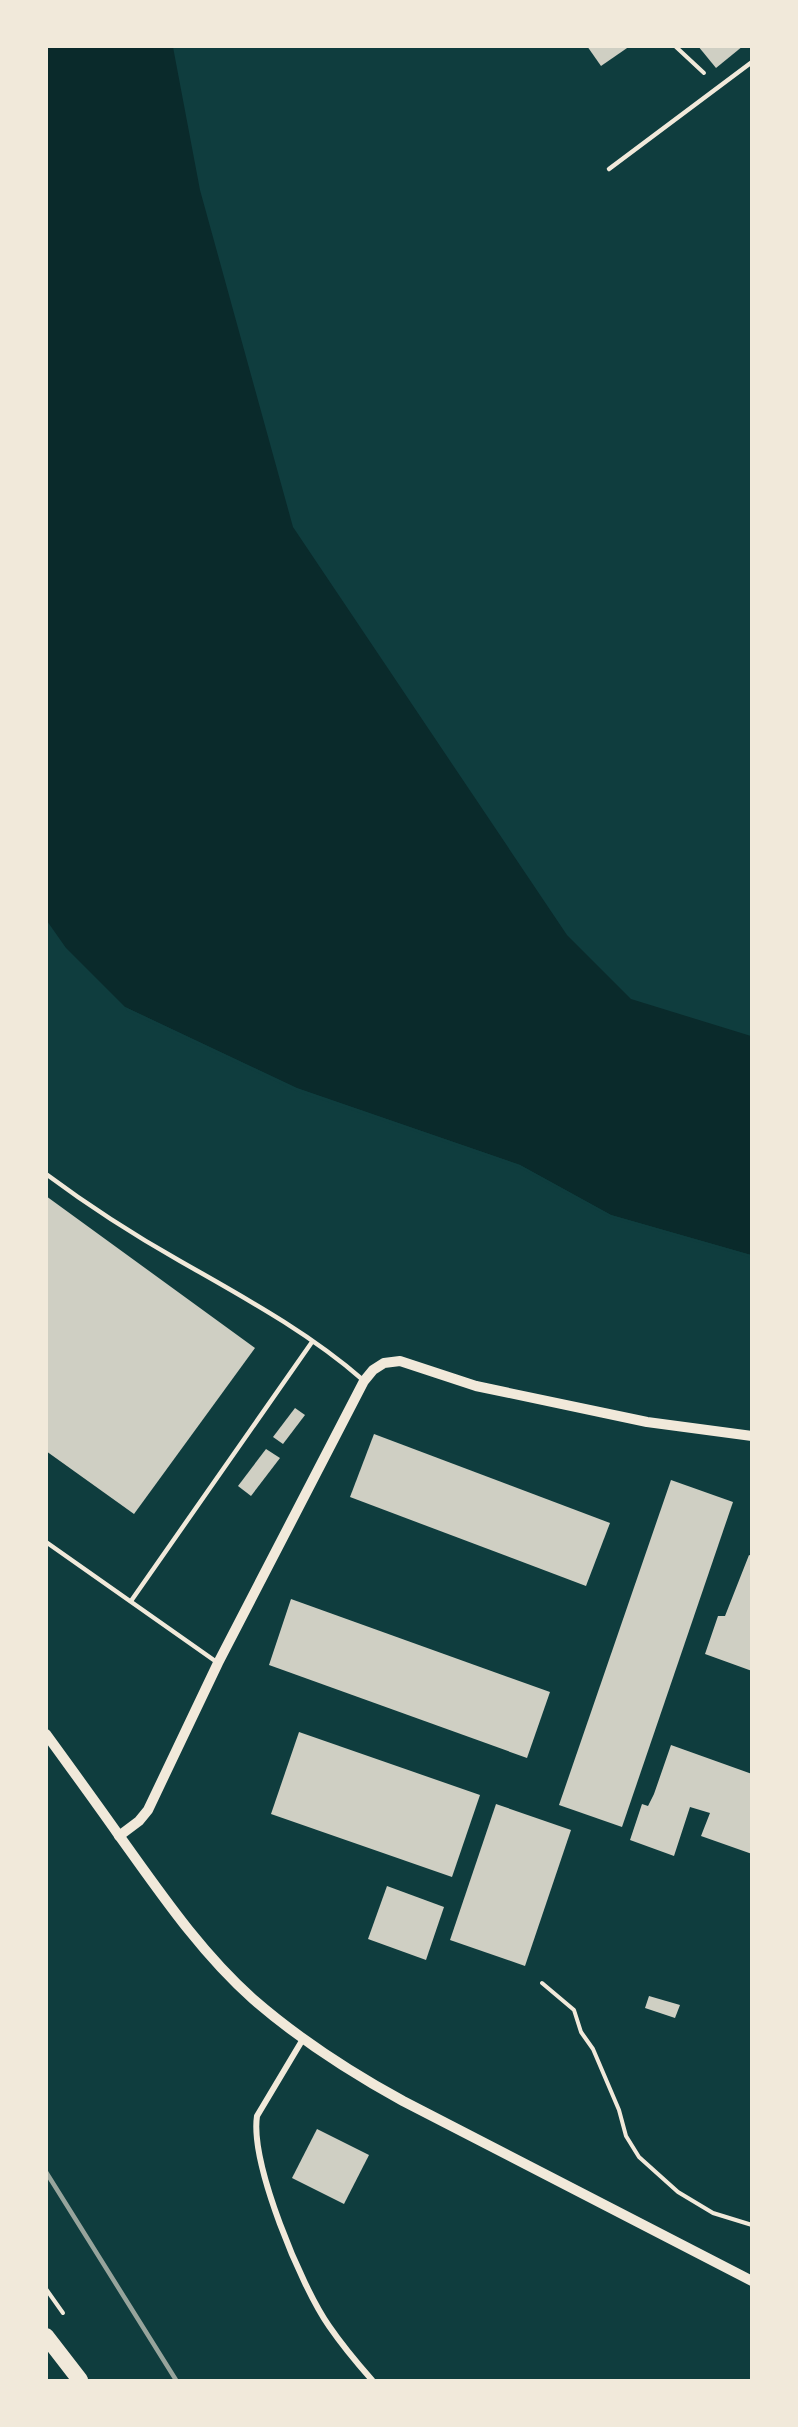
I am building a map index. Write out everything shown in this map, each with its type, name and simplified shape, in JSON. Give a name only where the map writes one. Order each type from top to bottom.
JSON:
[{"type":"highway","points":[[46,2336],[80,2380]]},
{"type":"street","points":[[120,1836],[139,1821],[148,1810],[218,1663],[364,1380],[384,1363],[400,1361],[476,1386],[636,1420],[752,1436]]},
{"type":"street","points":[[46,1734],[143,1871],[206,1950],[253,1999],[303,2039],[370,2083],[403,2101],[752,2281]]},
{"type":"street","points":[[303,2039],[257,2116],[255,2130],[258,2148],[269,2190],[291,2254],[328,2325],[372,2380]]},
{"type":"lane","points":[[609,169],[752,62]]},
{"type":"lane","points":[[46,1174],[81,1201],[177,1260],[275,1315],[364,1380]]},
{"type":"lane","points":[[130,1601],[312,1341]]},
{"type":"lane","points":[[46,1542],[218,1663]]},
{"type":"path","points":[[675,46],[697,68],[723,84]]},
{"type":"path","points":[[542,1983],[574,2010],[581,2032],[593,2049],[619,2110],[626,2136],[639,2157],[678,2192],[713,2213],[752,2226]]},
{"type":"water","points":[[46,47],[173,47],[200,190],[293,527],[567,935],[631,999],[751,1036],[751,1255],[611,1215],[520,1165],[296,1088],[125,1007],[66,948],[47,921]]},
{"type":"pier","points":[[125,1007],[297,1088],[520,1165],[611,1215],[751,1255],[752,1258],[610,1217],[519,1167],[296,1091],[127,1011]]},
{"type":"building","points":[[587,46],[630,46],[601,66]]},
{"type":"building","points":[[698,46],[743,46],[716,68]]},
{"type":"building","points":[[46,1196],[255,1348],[134,1514],[46,1451]]},
{"type":"building","points":[[295,1408],[305,1415],[283,1444],[273,1437]]},
{"type":"building","points":[[374,1434],[610,1523],[586,1586],[350,1497]]},
{"type":"building","points":[[266,1449],[280,1458],[251,1496],[238,1486]]},
{"type":"building","points":[[671,1480],[733,1502],[622,1827],[559,1805]]},
{"type":"building","points":[[749,1555],[752,1556],[752,1671],[705,1654],[718,1616],[725,1616]]},
{"type":"building","points":[[291,1599],[550,1692],[527,1758],[269,1665]]},
{"type":"building","points":[[299,1732],[480,1795],[452,1877],[271,1814]]},
{"type":"building","points":[[671,1745],[752,1774],[752,1854],[701,1836],[710,1813],[690,1807],[674,1856],[630,1840],[642,1804],[648,1806],[654,1794]]},
{"type":"building","points":[[496,1804],[571,1830],[525,1966],[450,1940]]},
{"type":"building","points":[[387,1886],[444,1907],[426,1960],[368,1939]]},
{"type":"building","points":[[649,1996],[680,2005],[675,2018],[645,2008]]},
{"type":"building","points":[[317,2129],[369,2155],[344,2204],[292,2178]]},
{"type":"railway","points":[[46,2172],[176,2380]]}]
